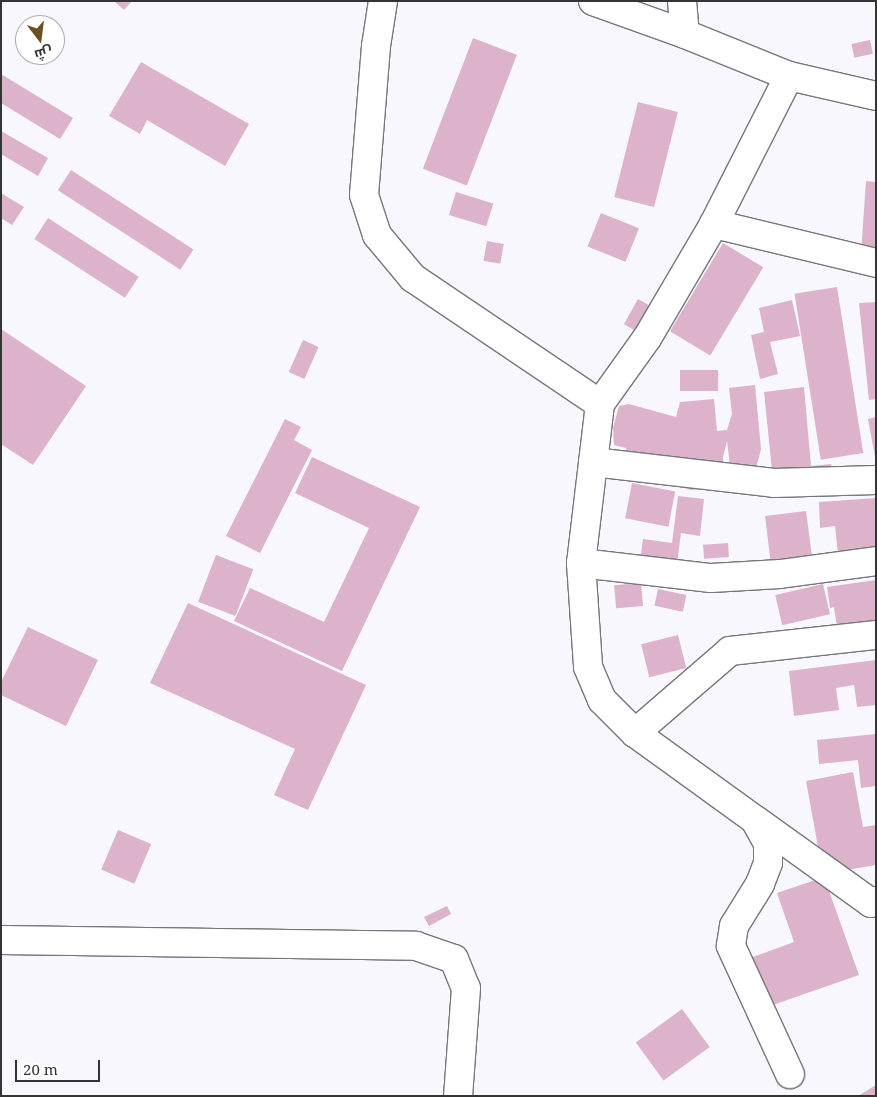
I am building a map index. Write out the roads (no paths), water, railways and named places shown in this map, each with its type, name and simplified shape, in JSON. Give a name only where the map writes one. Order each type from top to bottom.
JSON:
[{"type":"street","points":[[383,1],[376,46],[364,195],[376,235],[413,278],[600,404]]},
{"type":"street","points":[[593,1],[685,34],[789,76],[876,96]]},
{"type":"street","points":[[682,1],[685,34]]},
{"type":"street","points":[[789,76],[714,224],[647,338],[600,404],[581,563],[588,667],[602,700],[634,733],[874,909]]},
{"type":"street","points":[[714,224],[876,263]]},
{"type":"street","points":[[593,462],[774,483],[876,480]]},
{"type":"street","points":[[581,563],[711,578],[780,574],[876,561]]},
{"type":"street","points":[[634,733],[730,650],[876,635]]},
{"type":"street","points":[[755,820],[768,843],[768,863],[760,884],[734,926],[731,946],[790,1074]]},
{"type":"street","points":[[1,940],[416,946],[454,960],[466,988],[458,1096]]}]
